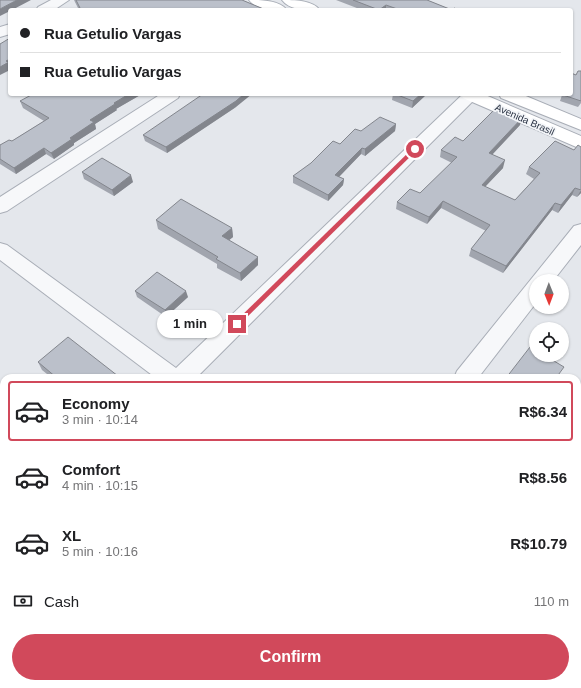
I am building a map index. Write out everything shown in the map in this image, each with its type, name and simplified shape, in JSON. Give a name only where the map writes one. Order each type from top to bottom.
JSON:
[{"type":"street","points":[[47,8],[62,0]]},
{"type":"street","points":[[256,0],[275,8]]},
{"type":"street","points":[[289,0],[308,8]]},
{"type":"street","points":[[0,206],[169,96]]},
{"type":"street","points":[[185,374],[469,96]]},
{"type":"street","name":"Avenida Brasil","points":[[475,96],[581,143]]},
{"type":"street","name":"Avenida Brasil","points":[[512,96],[581,125]]},
{"type":"street","points":[[547,274],[581,231]]},
{"type":"street","points":[[0,250],[168,374]]},
{"type":"street","points":[[468,374],[529,297]]},
{"type":"building","points":[[0,0],[17,0],[0,9]]},
{"type":"building","points":[[76,0],[242,0],[261,8],[80,8]]},
{"type":"building","points":[[353,0],[427,0],[447,8],[394,8],[386,5],[382,8],[374,8]]},
{"type":"building","points":[[8,39],[8,60],[6,61],[8,63],[0,67],[0,44]]},
{"type":"building","points":[[578,71],[581,71],[581,101],[566,96],[573,96],[573,74],[576,75]]},
{"type":"building","points":[[29,96],[126,96],[90,120],[94,122],[51,153],[44,148],[14,168],[0,159],[0,145],[9,140],[12,141],[49,118],[20,101]]},
{"type":"building","points":[[200,96],[242,96],[166,147],[143,135]]},
{"type":"building","points":[[400,96],[419,96],[413,101]]},
{"type":"building","points":[[497,107],[522,118],[489,153],[505,160],[482,185],[515,200],[540,173],[529,167],[555,141],[574,150],[578,145],[581,147],[581,190],[575,188],[561,205],[555,203],[506,266],[471,249],[490,225],[443,201],[429,217],[397,202],[410,189],[420,193],[457,157],[441,150],[455,137],[463,141]]},
{"type":"building","points":[[380,117],[396,124],[365,149],[362,148],[335,175],[344,179],[328,195],[293,176],[311,163],[333,141],[340,144],[355,129],[361,131]]},
{"type":"building","points":[[102,158],[131,175],[112,190],[82,172]]},
{"type":"building","points":[[181,199],[232,228],[222,236],[258,257],[240,273],[216,259],[218,257],[156,220]]},
{"type":"building","points":[[157,272],[186,291],[165,310],[135,291]]},
{"type":"building","points":[[68,337],[115,374],[52,374],[38,362]]},
{"type":"building","points":[[529,348],[529,362],[556,362],[564,367],[559,374],[509,374]]},
{"type":"route","points":[[237,324],[415,149]]}]
